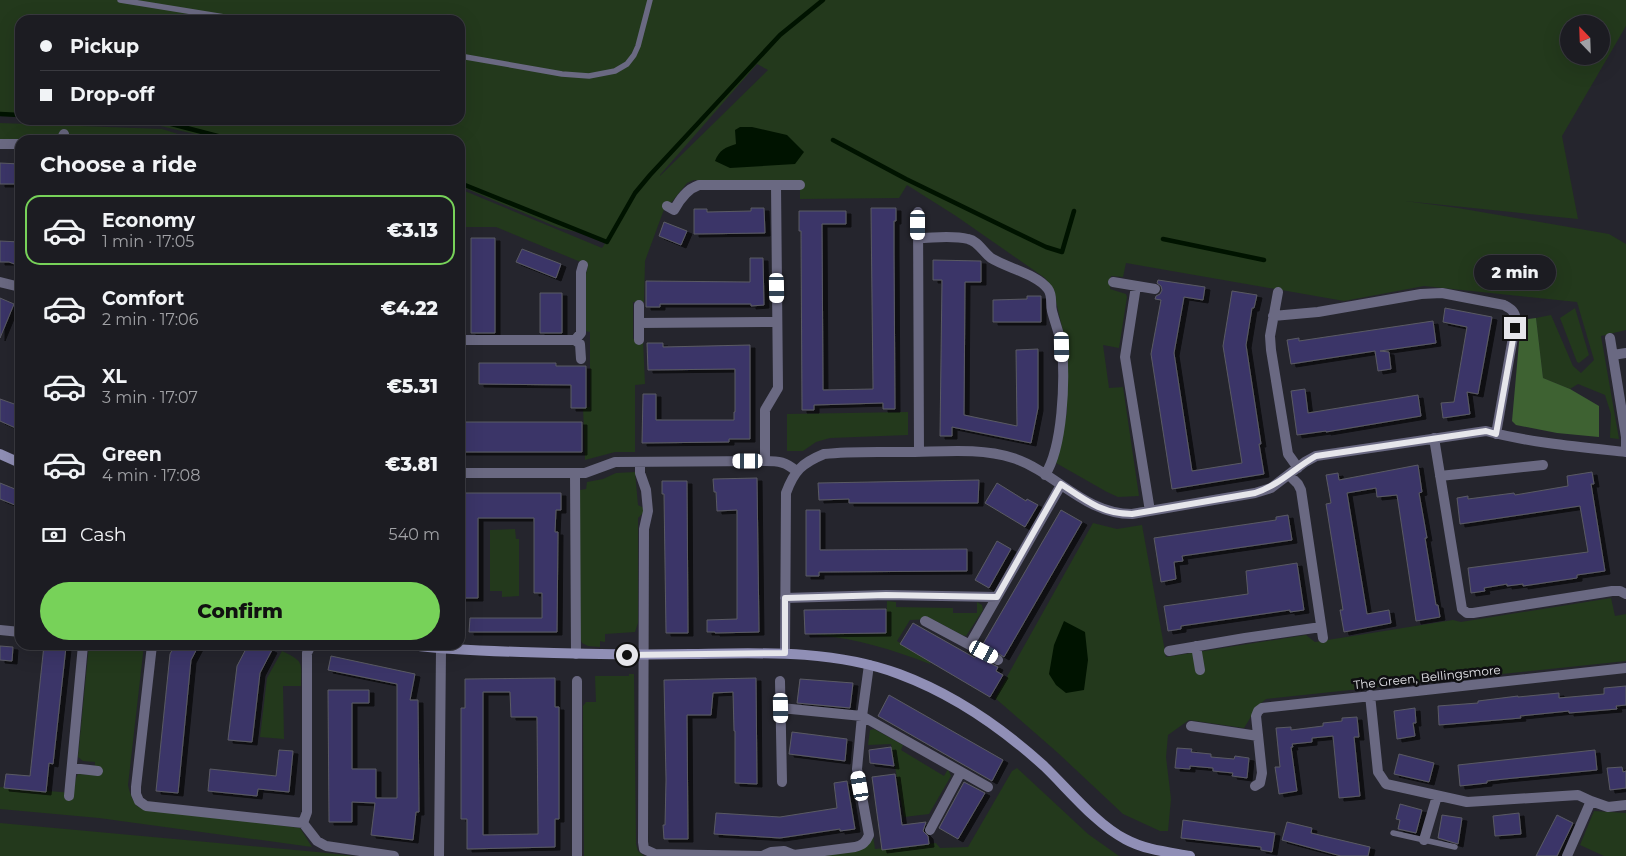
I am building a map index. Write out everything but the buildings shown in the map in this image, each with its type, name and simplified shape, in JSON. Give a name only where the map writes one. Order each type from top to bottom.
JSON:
[{"type":"street","points":[[0,144],[15,144]]},
{"type":"street","points":[[667,206],[674,210],[686,192],[699,185],[800,185]]},
{"type":"street","points":[[766,461],[764,410],[778,388],[776,185]]},
{"type":"street","points":[[918,212],[919,452]]},
{"type":"street","points":[[918,238],[961,238],[970,240],[997,261],[1035,279],[1048,289],[1052,298],[1051,306],[1062,347],[1062,403],[1052,464],[1045,475]]},
{"type":"street","points":[[575,340],[581,333],[581,272],[583,265]]},
{"type":"street","points":[[0,282],[15,286]]},
{"type":"street","points":[[1113,282],[1155,289]]},
{"type":"street","points":[[1136,286],[1125,357],[1150,511]]},
{"type":"street","points":[[1278,292],[1270,336],[1272,360],[1288,454],[1298,468]]},
{"type":"street","points":[[1273,316],[1318,312],[1421,294],[1442,293],[1504,305],[1512,309],[1516,320],[1496,434]]},
{"type":"street","points":[[639,305],[640,340]]},
{"type":"street","points":[[639,323],[777,322]]},
{"type":"street","points":[[785,653],[786,493],[796,471],[812,459],[824,454],[965,451],[991,453],[1014,458],[1104,510],[1118,514],[1150,511],[1255,493],[1270,488],[1316,456],[1486,431],[1556,445],[1626,452],[1626,437],[1610,338]]},
{"type":"street","points":[[465,340],[575,340],[580,344],[581,359]]},
{"type":"street","points":[[1613,356],[1626,353]]},
{"type":"street","points":[[1434,438],[1460,605],[1467,613],[1612,591],[1620,591],[1626,594]]},
{"type":"street","points":[[0,454],[15,461]]},
{"type":"street","points":[[465,473],[585,473],[615,462],[766,461],[782,461],[789,464],[796,471]]},
{"type":"street","points":[[640,462],[640,473],[646,490],[648,511],[644,529],[644,849],[650,853],[709,856],[762,856],[772,852],[784,852],[794,855],[861,846],[866,842],[869,835],[857,769],[869,665]]},
{"type":"street","points":[[1440,476],[1543,465]]},
{"type":"street","points":[[575,473],[576,654]]},
{"type":"street","points":[[1169,651],[1196,646],[1322,633],[1301,490],[1289,475]]},
{"type":"street","points":[[970,644],[1061,484]]},
{"type":"street","points":[[785,598],[886,595],[997,597]]},
{"type":"street","points":[[925,621],[998,660]]},
{"type":"street","points":[[0,630],[15,632]]},
{"type":"street","points":[[1196,646],[1200,670]]},
{"type":"street","points":[[69,796],[83,650]]},
{"type":"street","points":[[151,650],[136,787],[139,801],[146,806],[187,812],[303,822],[317,841],[326,846],[394,856]]},
{"type":"street","points":[[303,822],[307,812],[308,650]]},
{"type":"street","points":[[439,856],[441,650]]},
{"type":"street","points":[[465,650],[576,654],[785,653],[869,665],[898,674],[928,687],[990,722],[1043,766],[1107,828],[1125,839],[1146,849],[1190,856]]},
{"type":"street","name":"The Green, Bellingsmore","points":[[1255,786],[1260,783],[1262,773],[1256,716],[1262,708],[1626,668]]},
{"type":"street","points":[[577,681],[577,856]]},
{"type":"street","points":[[780,681],[782,782]]},
{"type":"street","points":[[1370,695],[1378,772],[1386,784],[1467,802],[1479,803],[1570,794],[1578,795],[1608,807],[1626,805]]},
{"type":"street","points":[[781,708],[862,716],[988,787]]},
{"type":"street","points":[[1191,726],[1258,736]]},
{"type":"street","points":[[72,768],[98,771]]},
{"type":"street","points":[[930,830],[961,772]]},
{"type":"street","points":[[1424,840],[1437,796]]},
{"type":"street","points":[[1567,856],[1591,801]]},
{"type":"lane","points":[[120,0],[212,15]]},
{"type":"lane","points":[[465,57],[562,74],[589,76],[609,73],[627,64],[634,55],[650,0]]},
{"type":"lane","points":[[1393,833],[1455,847]]},
{"type":"green space","points":[[0,0],[1626,0],[1626,26],[1610,54],[1610,15],[1560,15],[1560,65],[1603,65],[1562,136],[1578,219],[1405,201],[1458,208],[1609,234],[1626,244],[1626,330],[1601,336],[1619,439],[1610,438],[1611,414],[1605,395],[1578,384],[1570,389],[1543,378],[1536,318],[1551,315],[1573,366],[1581,373],[1594,360],[1577,302],[1424,286],[1344,301],[1126,263],[1123,277],[1111,276],[1110,289],[1126,294],[1127,297],[1119,348],[1103,345],[1109,388],[1123,387],[1139,496],[1118,497],[1056,463],[1067,412],[1067,348],[1053,289],[1045,278],[956,216],[907,185],[899,198],[800,199],[800,180],[694,180],[687,183],[670,204],[666,204],[645,261],[644,302],[633,302],[633,339],[643,340],[645,384],[635,385],[635,452],[615,452],[585,460],[583,407],[590,407],[590,332],[585,331],[586,274],[588,265],[496,227],[465,227],[465,191],[602,248],[606,242],[594,236],[559,228],[465,188],[465,135],[199,135],[156,125],[465,125],[465,15],[15,15],[15,116],[0,115]],"holes":[[[757,64],[768,70],[660,176]]]},
{"type":"green space","points":[[0,123],[162,129],[181,135],[15,135],[15,141],[0,141]]},
{"type":"green space","points":[[1575,308],[1589,355],[1579,363],[1560,318]]},
{"type":"green space","points":[[1536,318],[1543,378],[1570,389],[1599,406],[1599,437],[1557,433],[1516,425],[1512,421],[1521,320]]},
{"type":"green space","points":[[908,412],[908,435],[830,438],[816,442],[803,451],[787,451],[787,414]]},
{"type":"green space","points":[[635,472],[638,505],[644,508],[643,513],[638,518],[638,623],[635,632],[605,634],[605,642],[600,641],[600,647],[588,646],[582,643],[580,637],[580,490],[586,489],[587,482],[603,479],[616,473]]},
{"type":"green space","points":[[1093,523],[1117,529],[1142,525],[1166,657],[1306,635],[1315,642],[1453,620],[1461,622],[1611,598],[1615,616],[1626,614],[1626,661],[1266,699],[1255,708],[1244,728],[1189,720],[1168,735],[1166,757],[1171,799],[1168,831],[1160,831],[1123,814],[1058,753],[995,698]]},
{"type":"green space","points":[[515,529],[516,539],[519,539],[519,596],[502,597],[502,591],[490,591],[490,530]]},
{"type":"green space","points":[[887,601],[896,602],[896,607],[953,608],[953,613],[977,613],[977,602],[982,605],[983,610],[966,636],[932,619],[910,620],[897,641],[930,662],[930,664],[874,645],[817,635],[817,633],[886,632]]},
{"type":"green space","points":[[89,650],[143,650],[128,785],[134,802],[138,807],[300,828],[312,847],[99,818],[0,809],[0,787],[73,793],[78,774],[94,775],[95,762],[83,761],[78,757]]},
{"type":"green space","points":[[282,651],[295,658],[300,664],[301,686],[283,686],[284,739],[260,737],[267,678]]},
{"type":"green space","points":[[629,674],[634,674],[636,844],[638,851],[644,856],[584,856],[583,706],[586,702],[596,702],[595,676],[629,676]]},
{"type":"green space","points":[[874,729],[903,745],[901,750],[944,776],[948,769],[951,776],[929,814],[904,817],[891,744],[868,745],[870,730]]},
{"type":"green space","points":[[1017,768],[1088,834],[1119,856],[799,856],[858,849],[873,835],[875,849],[936,843],[940,848],[968,847],[1012,771]]},
{"type":"green space","points":[[1594,811],[1626,813],[1626,856],[1604,856],[1580,845]]},
{"type":"green space","points":[[0,823],[317,852],[354,856],[0,856]]},
{"type":"shaded area","points":[[740,127],[752,127],[787,135],[804,152],[795,164],[730,168],[715,161],[723,150],[736,144],[735,130]]},
{"type":"shaded area","points":[[1064,621],[1085,632],[1088,660],[1084,690],[1066,693],[1056,685],[1049,674],[1054,645]]},
{"type":"waterway","points":[[465,185],[607,242],[635,193],[650,175],[780,35],[823,0]]},
{"type":"waterway","points":[[0,114],[15,115]]},
{"type":"waterway","points":[[175,125],[214,135]]},
{"type":"waterway","points":[[833,140],[906,179],[1046,247],[1062,252],[1074,211]]},
{"type":"waterway","points":[[1163,239],[1264,260]]},
{"type":"route","points":[[627,655],[785,653],[785,598],[886,595],[997,597],[1061,484],[1104,510],[1118,514],[1132,514],[1255,493],[1270,488],[1316,456],[1486,431],[1496,434],[1515,328]]}]
